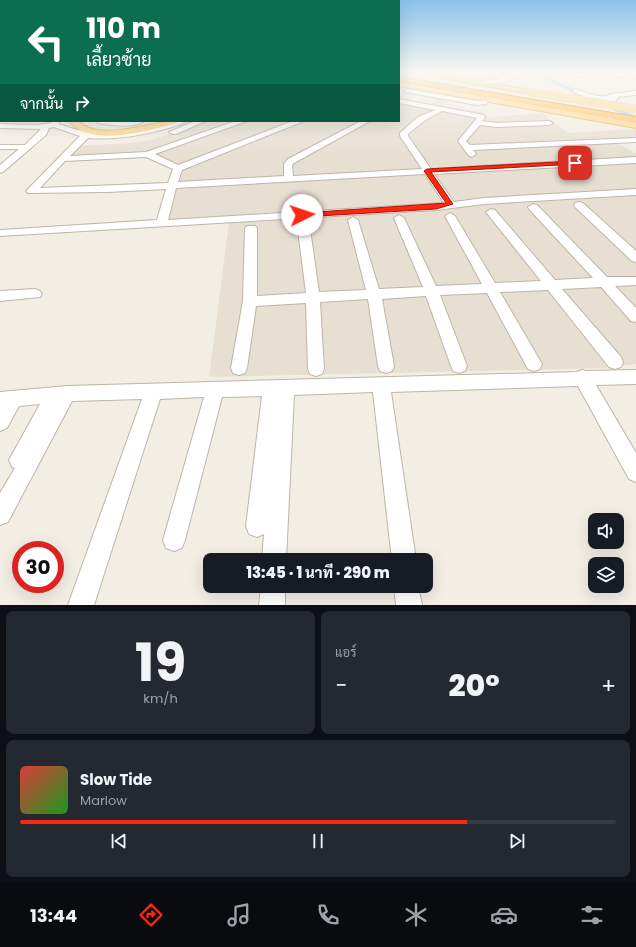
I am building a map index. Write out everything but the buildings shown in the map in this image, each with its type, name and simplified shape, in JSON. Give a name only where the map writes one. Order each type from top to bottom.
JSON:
[{"type":"highway","points":[[516,99],[636,120]]},
{"type":"highway","points":[[557,99],[636,114]]},
{"type":"main road","points":[[489,99],[636,125]]},
{"type":"main road","points":[[569,99],[636,108]]},
{"type":"main road","points":[[616,101],[636,108]]},
{"type":"main road","points":[[616,101],[636,114]]},
{"type":"main road","points":[[74,122],[77,126],[86,130],[114,133],[138,130],[169,122]]},
{"type":"main road","points":[[91,122],[93,125],[121,128],[157,122]]},
{"type":"street","points":[[443,99],[434,114],[421,119],[404,133],[404,136],[450,210],[534,364]]},
{"type":"street","points":[[605,99],[616,101],[634,99]]},
{"type":"street","points":[[400,101],[480,116],[481,118],[478,123],[462,141],[484,168]]},
{"type":"street","points":[[106,122],[117,124],[132,122]]},
{"type":"street","points":[[0,127],[31,128],[52,124],[67,131],[85,136],[129,135],[179,122]]},
{"type":"street","points":[[78,143],[102,144],[133,141],[157,136],[199,122]]},
{"type":"street","points":[[61,158],[147,154],[240,122]]},
{"type":"street","points":[[147,154],[178,168],[297,122]]},
{"type":"street","points":[[289,179],[288,164],[291,161],[364,122]]},
{"type":"street","points":[[478,123],[497,125],[549,123]]},
{"type":"street","points":[[0,170],[52,124]]},
{"type":"street","points":[[85,136],[61,158],[31,190],[40,192],[636,160]]},
{"type":"street","points":[[467,148],[636,140]]},
{"type":"street","points":[[0,147],[27,147]]},
{"type":"street","points":[[161,224],[178,168]]},
{"type":"street","points":[[0,233],[436,207],[450,210],[636,192]]},
{"type":"street","points":[[579,205],[636,258]]},
{"type":"street","points":[[533,207],[633,311]]},
{"type":"street","points":[[491,212],[615,362]]},
{"type":"street","points":[[399,218],[432,291],[459,366]]},
{"type":"street","points":[[353,220],[374,294],[403,553]]},
{"type":"street","points":[[303,222],[313,298],[316,368]]},
{"type":"street","points":[[239,368],[250,301],[251,228]]},
{"type":"street","points":[[250,301],[636,281]]},
{"type":"street","points":[[0,296],[35,294]]},
{"type":"street","points":[[0,422],[7,400],[60,395],[279,387],[383,375],[582,378],[636,377]]},
{"type":"street","points":[[582,378],[636,472]]},
{"type":"street","points":[[257,526],[279,387]]},
{"type":"street","points":[[274,553],[279,387]]},
{"type":"street","points":[[174,540],[215,389]]},
{"type":"street","points":[[81,605],[154,391]]},
{"type":"street","points":[[0,496],[60,395]]},
{"type":"street","points":[[0,514],[60,395]]},
{"type":"street","points":[[272,605],[273,593]]},
{"type":"street","points":[[407,593],[408,605]]},
{"type":"shaded area","points":[[400,99],[430,104],[437,99],[451,99],[444,106],[480,112],[489,117],[542,113],[568,133],[636,129],[636,142],[617,143],[636,153],[636,364],[604,368],[209,377],[230,222],[158,227],[165,194],[175,168],[146,156],[57,160],[72,146],[131,143],[151,140],[206,122],[400,122]]},
{"type":"waterway","points":[[593,99],[636,118]]},
{"type":"route","points":[[302,215],[436,207],[450,204],[427,171],[575,163]]}]
